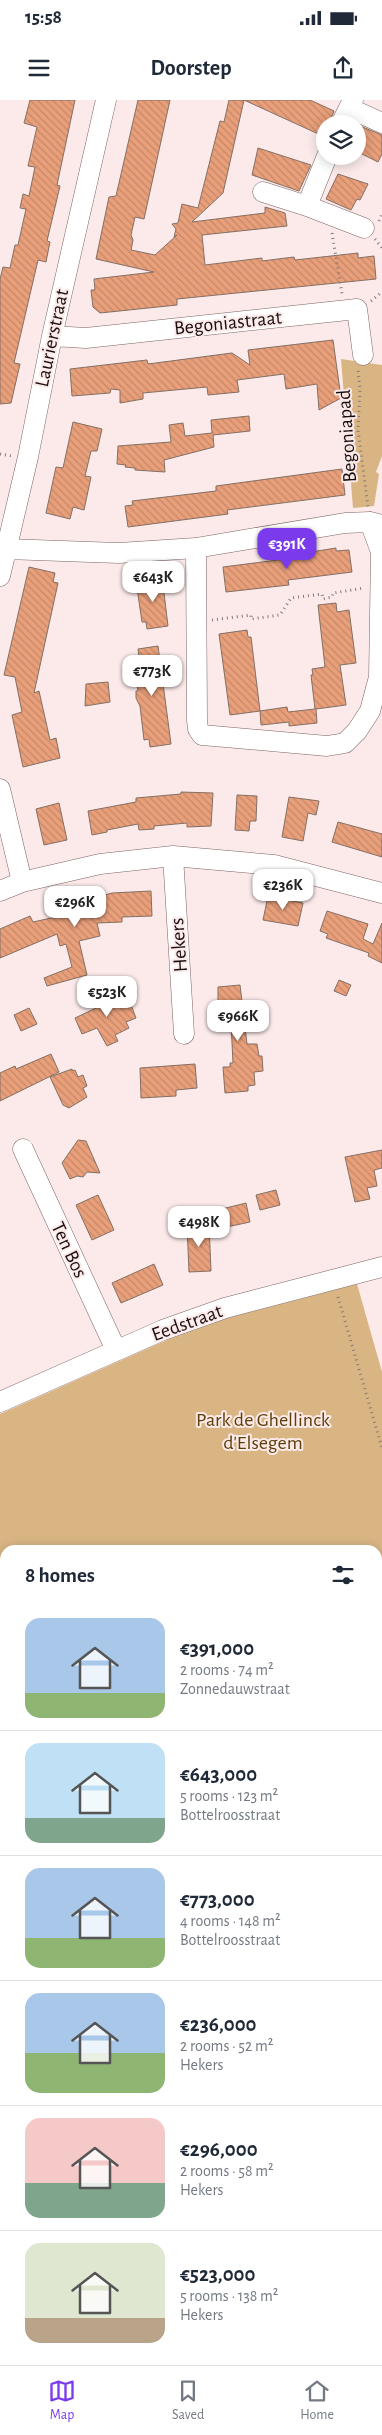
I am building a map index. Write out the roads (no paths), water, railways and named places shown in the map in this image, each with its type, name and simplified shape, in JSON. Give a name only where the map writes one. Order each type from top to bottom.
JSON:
[{"type":"street","name":"Laurierstraat","points":[[0,576],[106,100]]},
{"type":"street","points":[[347,110],[382,123]]},
{"type":"street","points":[[307,206],[324,165]]},
{"type":"street","points":[[263,192],[307,206],[364,228]]},
{"type":"street","name":"Begoniastraat","points":[[52,336],[86,338],[357,309],[363,355]]},
{"type":"street","points":[[6,549],[118,553],[196,548],[345,523],[376,524],[381,552],[380,677],[370,712],[357,731],[344,743],[327,746],[202,735],[198,729],[197,720],[196,548]]},
{"type":"street","points":[[0,789],[22,882]]},
{"type":"street","points":[[0,891],[22,882],[100,864],[173,856],[274,865],[382,893]]},
{"type":"street","name":"Hekers","points":[[173,856],[184,1034]]},
{"type":"street","name":"Ten Bos","points":[[23,1149],[116,1350]]},
{"type":"street","name":"Eedstraat","points":[[0,1402],[116,1350],[225,1308],[382,1267]]},
{"type":"park label","name":"Park de Ghellinck d'Elsegem","points":[[263,1432]]}]
